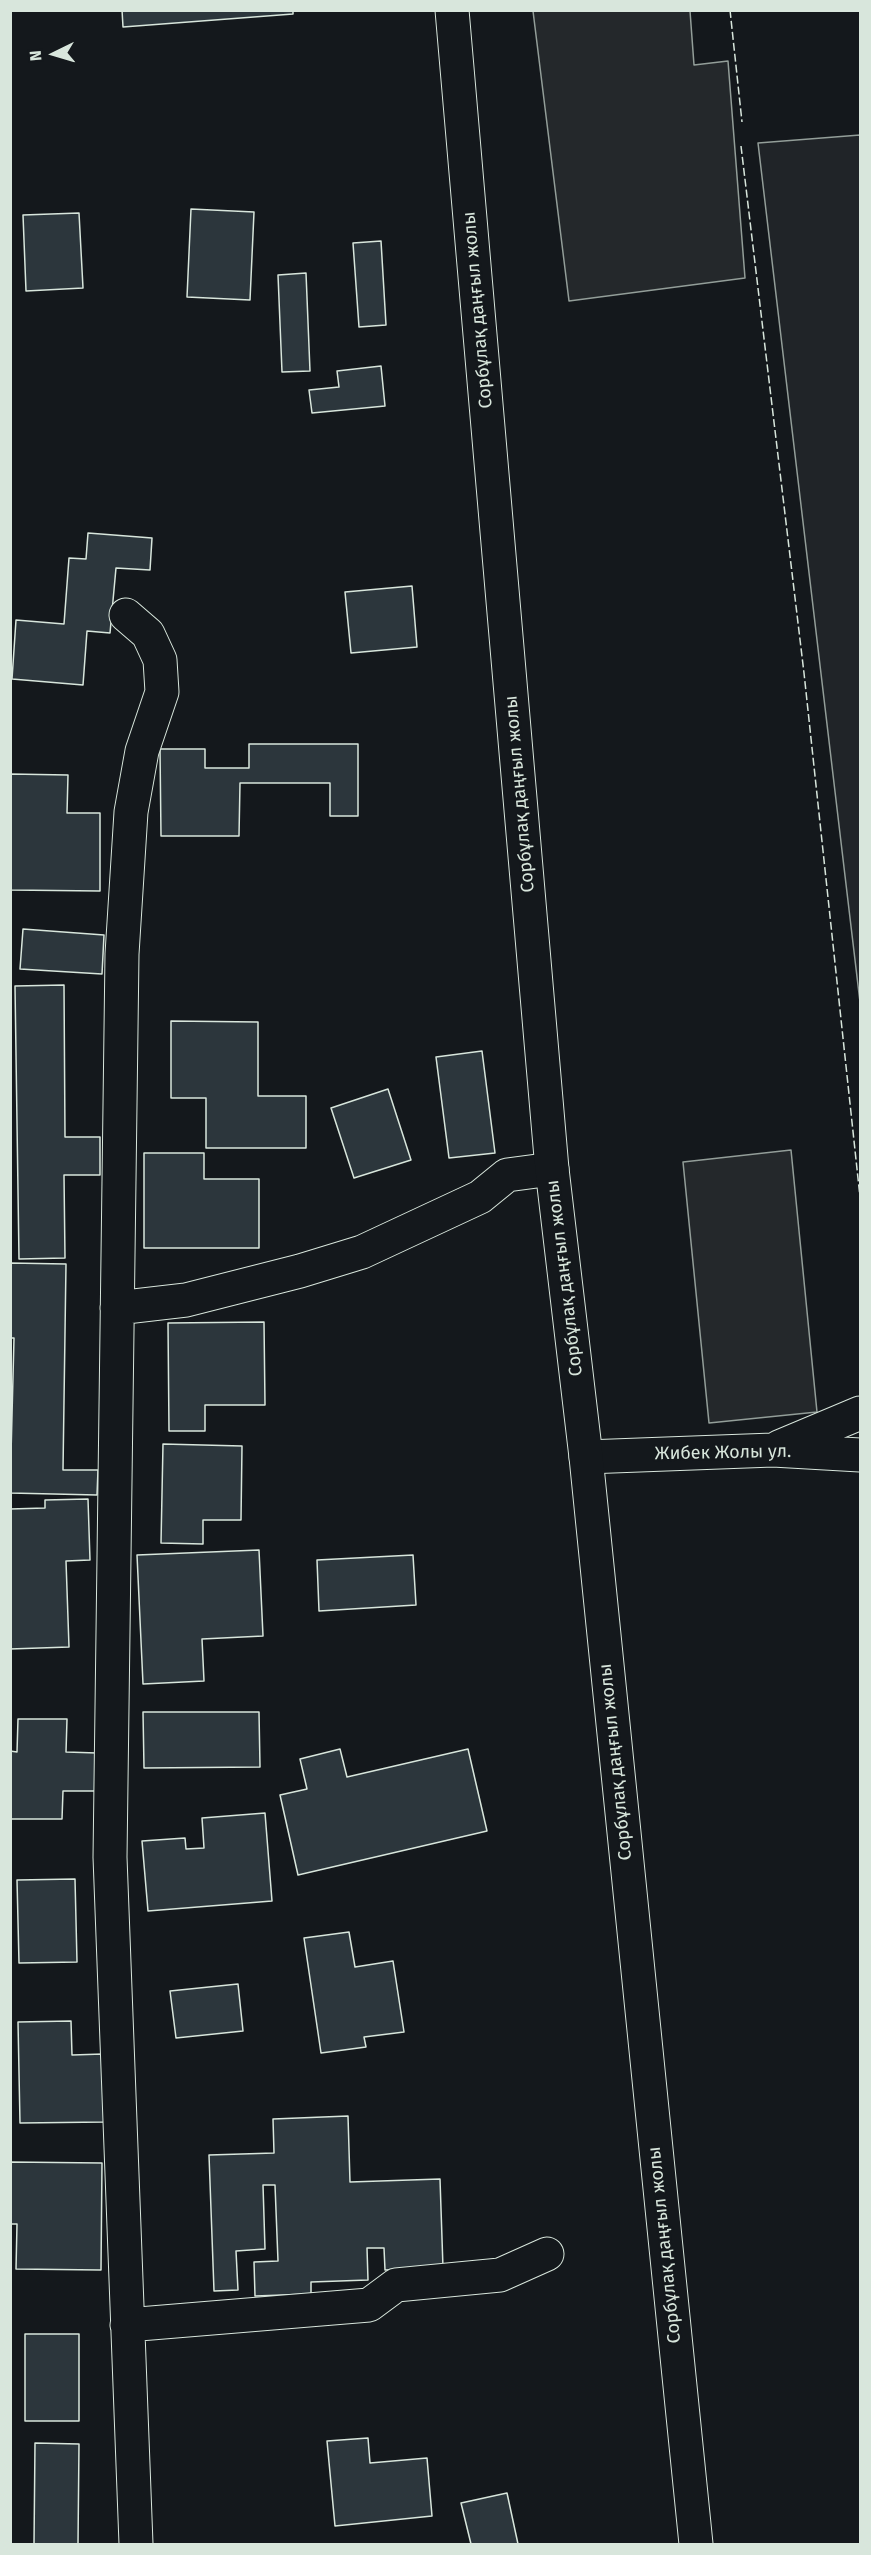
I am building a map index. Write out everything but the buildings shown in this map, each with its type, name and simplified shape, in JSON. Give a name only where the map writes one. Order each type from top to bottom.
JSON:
[{"type":"street","name":"Сорбұлақ даңғыл жолы","points":[[452,10],[552,1168],[586,1458],[696,2544]]},
{"type":"street","points":[[126,615],[148,634],[160,660],[162,692],[142,751],[131,812],[122,954],[117,1308],[110,1857],[136,2544]]},
{"type":"street","points":[[117,1308],[186,1300],[300,1271],[362,1252],[480,1197],[507,1175],[552,1168]]},
{"type":"street","points":[[773,1450],[861,1413]]},
{"type":"street","name":"Жибек Жолы ул.","points":[[586,1458],[773,1450],[861,1455]]},
{"type":"street","points":[[127,2325],[369,2305],[396,2285],[500,2275],[547,2254]]},
{"type":"shaded area","points":[[533,11],[690,11],[694,65],[728,61],[745,278],[569,301]]},
{"type":"shaded area","points":[[860,135],[860,1002],[758,143]]},
{"type":"shaded area","points":[[791,1150],[817,1412],[709,1423],[683,1162]]},
{"type":"fence","points":[[730,10],[742,122]]},
{"type":"fence","points":[[741,146],[804,673],[860,1197]]}]
